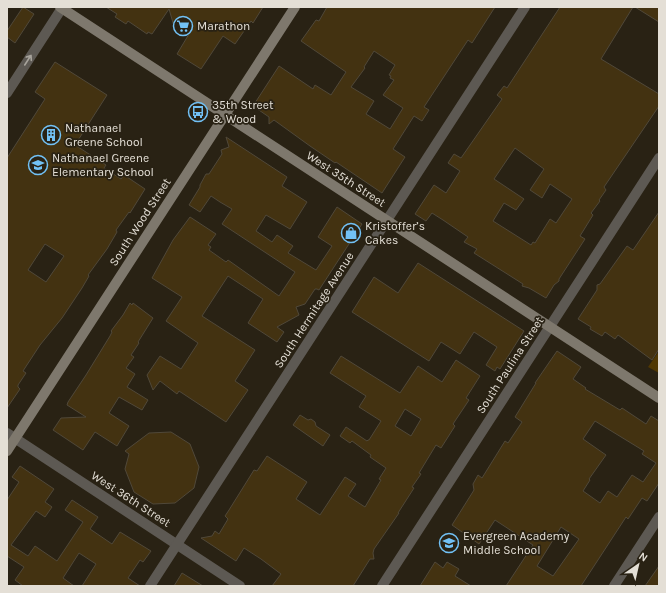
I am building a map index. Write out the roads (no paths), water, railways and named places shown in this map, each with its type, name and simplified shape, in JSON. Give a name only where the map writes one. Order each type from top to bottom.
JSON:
[{"type":"main road","name":"South Wood Street","points":[[7,451],[11,436],[225,115],[295,7]]},
{"type":"main road","name":"West 35th Street","points":[[61,8],[659,398]]},
{"type":"street","name":"South Hermitage Avenue","points":[[150,586],[525,7]]},
{"type":"street","points":[[7,93],[61,8]]},
{"type":"street","name":"South Paulina Street","points":[[382,586],[659,158]]},
{"type":"street","name":"West 36th Street","points":[[11,436],[240,586]]},
{"type":"street","points":[[614,586],[659,517]]},
{"type":"place","name":"Marathon","points":[[183,26]]},
{"type":"place","name":"35th Street & Wood","points":[[198,112]]},
{"type":"place","name":"Nathanael Greene School","points":[[51,135]]},
{"type":"place","name":"Nathanael Greene Elementary School","points":[[38,165]]},
{"type":"place","name":"Kristoffer’s Cakes","points":[[351,233]]},
{"type":"place","name":"Evergreen Academy Middle School","points":[[449,543]]}]
